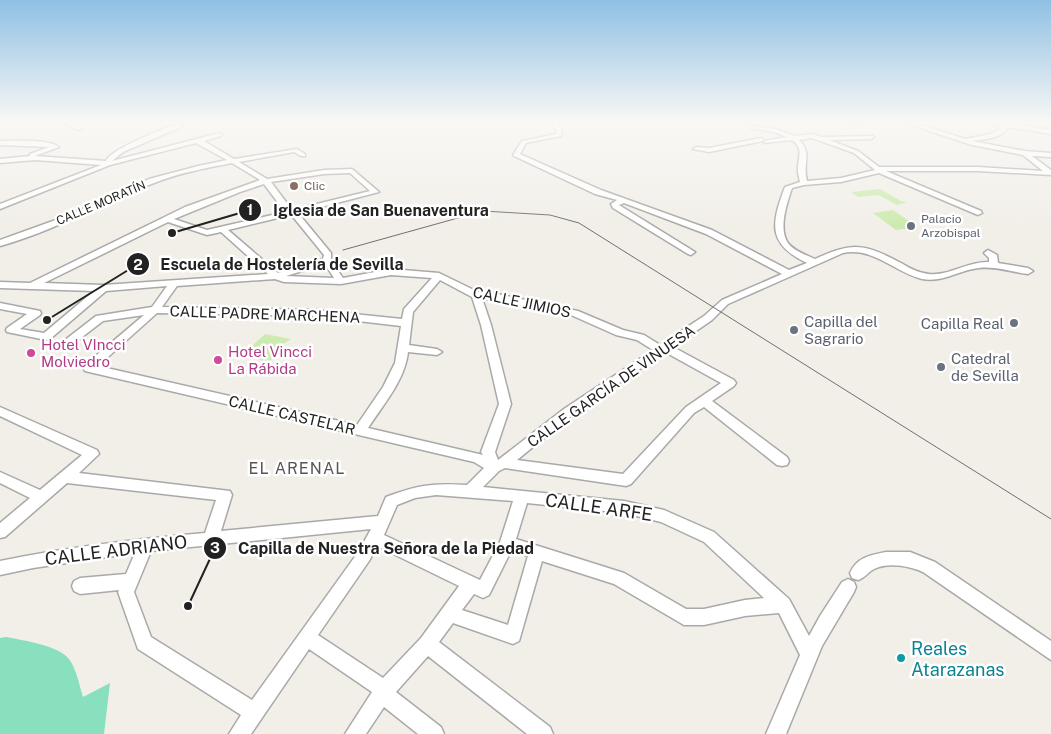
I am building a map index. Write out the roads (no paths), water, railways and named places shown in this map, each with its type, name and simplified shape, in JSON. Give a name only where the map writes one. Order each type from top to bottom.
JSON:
[{"type":"street","points":[[11,160],[21,157]]},
{"type":"street","points":[[108,164],[112,157]]},
{"type":"street","points":[[0,207],[108,164],[134,157]]},
{"type":"street","points":[[228,157],[266,181],[289,212],[297,216],[328,255],[328,263],[341,281]]},
{"type":"street","name":"CALLE MORATÍN","points":[[0,243],[66,219],[152,181],[200,167],[250,157]]},
{"type":"street","points":[[519,157],[598,192],[708,231],[789,274]]},
{"type":"street","points":[[803,157],[801,168],[804,183]]},
{"type":"street","points":[[863,157],[880,171],[978,213]]},
{"type":"street","points":[[1031,157],[1051,173]]},
{"type":"street","points":[[0,162],[35,158],[108,164]]},
{"type":"street","points":[[814,262],[788,249],[782,243],[780,228],[783,202],[789,186],[842,180],[880,171],[880,169],[978,169],[1051,173]]},
{"type":"street","points":[[31,286],[167,219],[229,193],[266,181],[324,172],[352,171],[375,192],[207,233],[167,219]]},
{"type":"street","points":[[842,180],[852,187]]},
{"type":"street","points":[[3,197],[16,200]]},
{"type":"street","points":[[624,200],[615,204],[616,206],[691,252]]},
{"type":"street","points":[[222,229],[276,276],[284,279],[341,281],[391,272],[439,276]]},
{"type":"street","name":"CALLE GARCÍA DE VINUESA","points":[[470,491],[499,465],[568,412],[663,348],[717,310],[725,302],[814,262],[846,249],[858,248],[872,252],[916,274],[936,277],[978,265],[993,266]]},
{"type":"street","points":[[988,253],[994,257],[993,266],[1028,271]]},
{"type":"street","points":[[0,285],[103,288],[173,284],[276,276],[328,263]]},
{"type":"street","points":[[360,431],[388,388],[401,363],[408,311],[439,276]]},
{"type":"street","name":"CALLE JIMIOS","points":[[439,276],[476,295],[488,295],[574,313],[620,333],[640,337],[663,348]]},
{"type":"street","points":[[155,310],[173,284]]},
{"type":"street","points":[[0,306],[36,313],[11,330],[46,337],[103,288]]},
{"type":"street","points":[[476,295],[486,325],[505,404],[488,452],[499,465]]},
{"type":"street","name":"CALLE PADRE MARCHENA","points":[[68,342],[100,318],[155,310],[315,313],[406,323]]},
{"type":"street","name":"CALLE CASTELAR","points":[[155,310],[89,368],[477,458],[499,465],[626,480],[690,410],[703,400]]},
{"type":"street","points":[[404,348],[437,352]]},
{"type":"street","points":[[663,348],[730,383]]},
{"type":"street","points":[[730,383],[703,400],[782,461]]},
{"type":"street","points":[[0,411],[92,454],[40,496],[0,532]]},
{"type":"street","points":[[0,477],[40,496]]},
{"type":"street","points":[[64,477],[225,496],[211,538]]},
{"type":"street","name":"CALLE ARFE","points":[[383,522],[391,500],[414,492],[436,489],[624,507],[664,516],[709,537],[783,605],[809,654]]},
{"type":"street","points":[[375,538],[483,590],[507,543],[522,496]]},
{"type":"street","points":[[239,734],[364,556],[383,522]]},
{"type":"street","name":"CALLE ADRIANO","points":[[0,568],[33,561],[146,545],[383,522]]},
{"type":"street","points":[[507,543],[618,578],[684,616],[704,617],[745,608],[783,605]]},
{"type":"street","points":[[146,545],[126,592],[144,643],[255,713]]},
{"type":"street","points":[[450,614],[513,635],[537,552]]},
{"type":"street","points":[[776,734],[809,654],[836,601],[868,563],[886,559],[910,559],[928,566],[1051,651]]},
{"type":"street","points":[[80,586],[131,581]]},
{"type":"street","points":[[355,734],[385,690],[427,644],[471,584]]},
{"type":"street","points":[[307,638],[385,690],[390,700],[434,734]]},
{"type":"street","points":[[427,644],[543,734]]},
{"type":"tram line","points":[[343,250],[483,211],[550,215],[579,223],[1051,519]]},
{"type":"place","name":"Clic","points":[[294,186]]},
{"type":"place","name":"Palacio Arzobispal","points":[[911,226]]},
{"type":"place","name":"Iglesia de San Buenaventura","points":[[172,233]]},
{"type":"place","name":"Escuela de Hostelería de Sevilla","points":[[47,320]]},
{"type":"place","name":"Capilla Real","points":[[1014,323]]},
{"type":"place","name":"Capilla del Sagrario","points":[[794,330]]},
{"type":"place","name":"Hotel VIncci Molviedro","points":[[31,353]]},
{"type":"place","name":"Hotel Vincci La Rábida","points":[[218,360]]},
{"type":"place","name":"Catedral de Sevilla","points":[[941,367]]},
{"type":"place","name":"Capilla de Nuestra Señora de la Piedad","points":[[188,606]]},
{"type":"place","name":"Reales Atarazanas","points":[[901,658]]},
{"type":"district","name":"EL ARENAL","points":[[297,468]]}]
